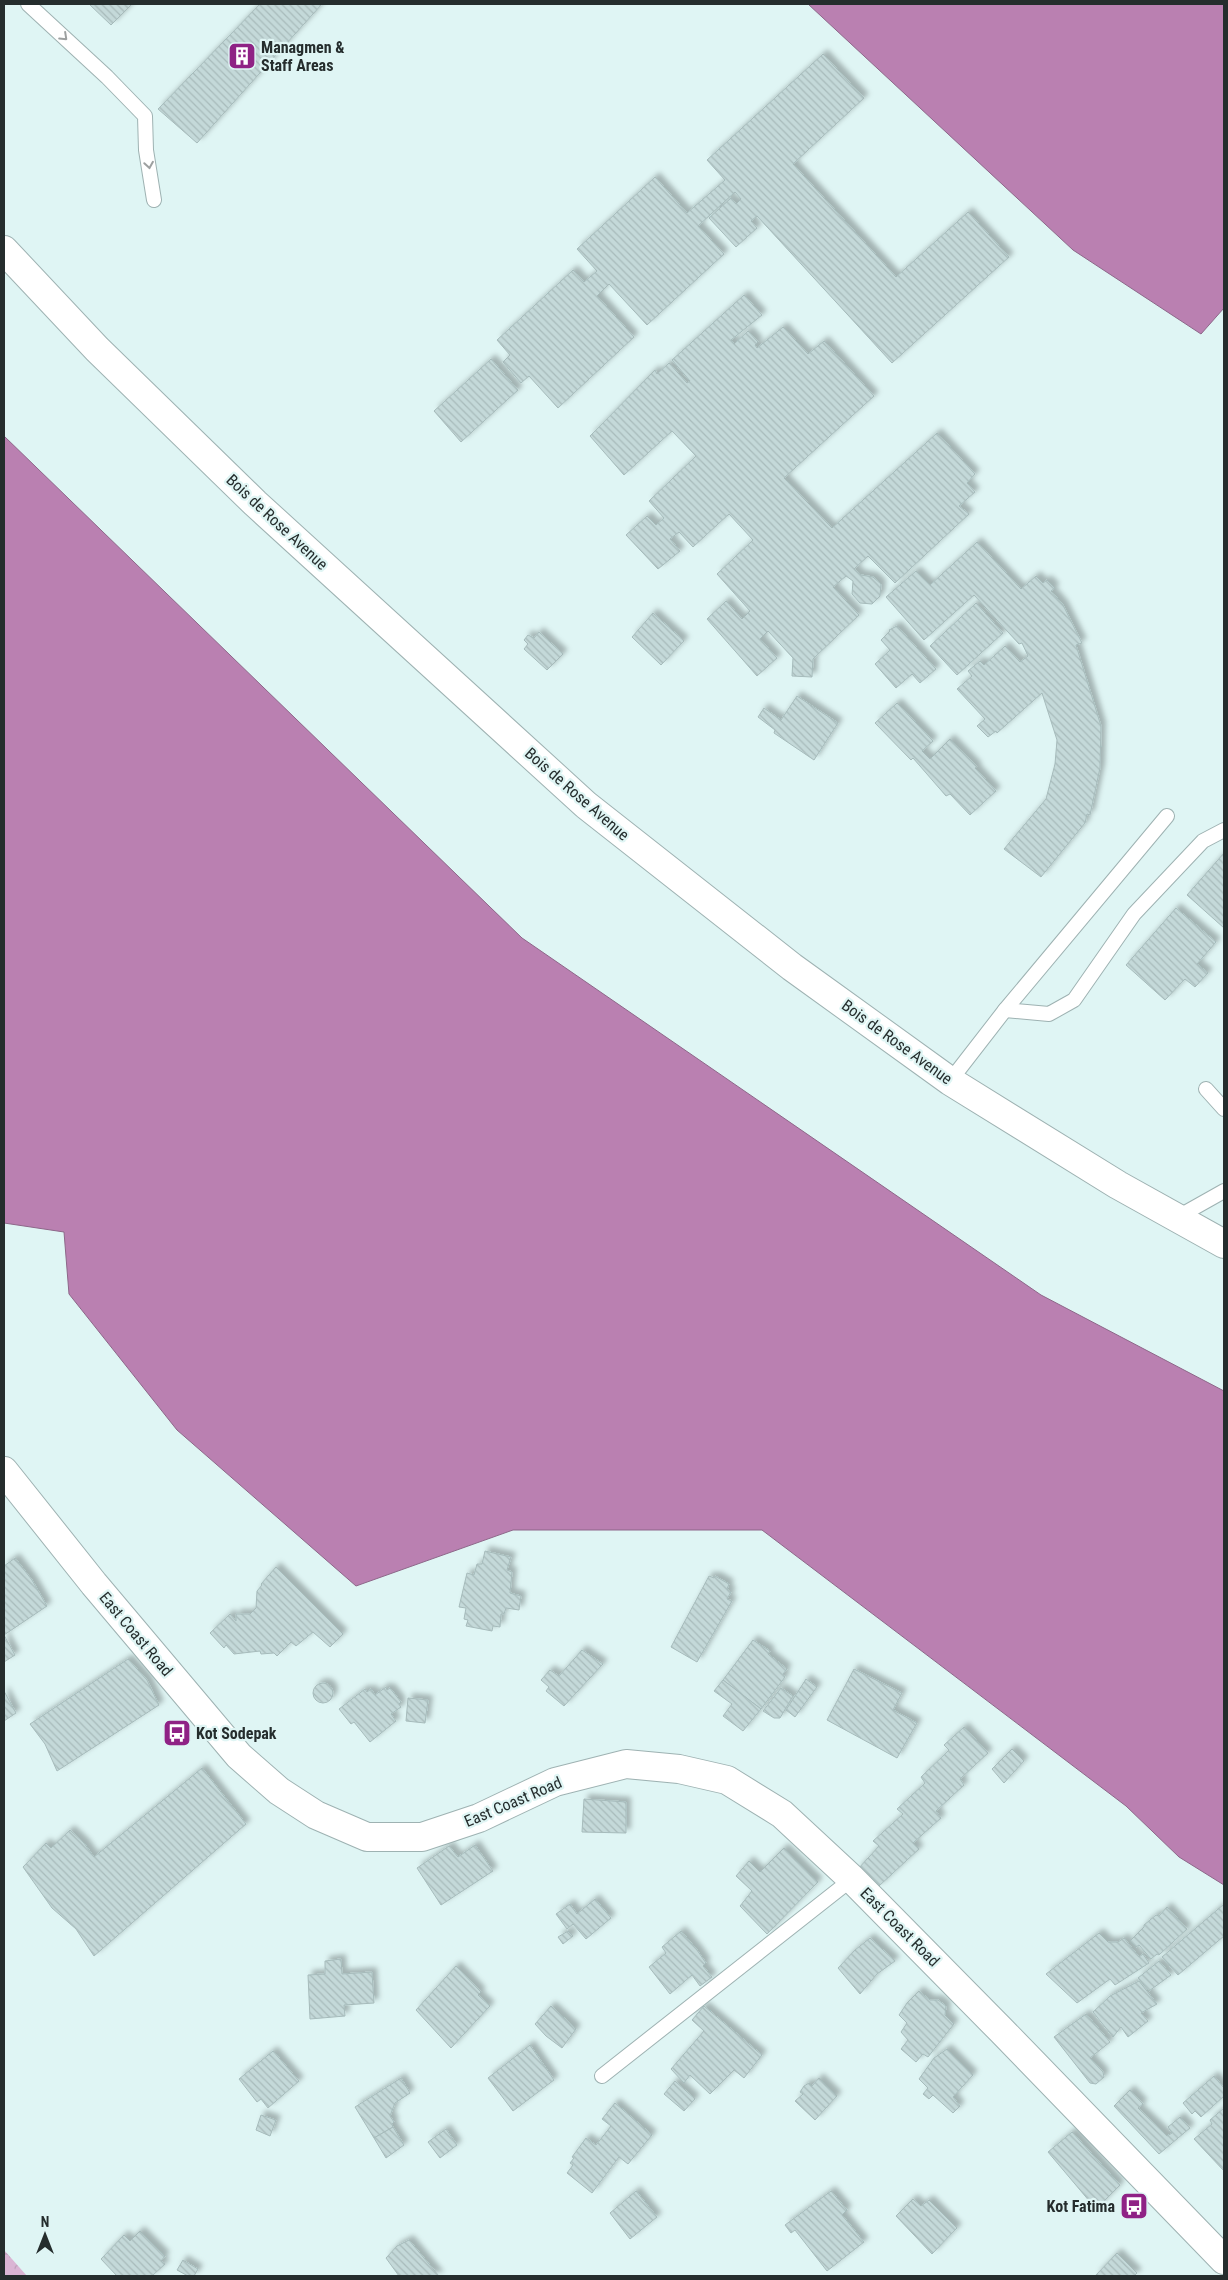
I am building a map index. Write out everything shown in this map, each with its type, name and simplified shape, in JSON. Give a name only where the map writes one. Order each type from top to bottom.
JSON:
[{"type":"main road","name":"Bois de Rose Avenue","points":[[4,250],[97,349],[255,503],[586,805],[792,967],[950,1080],[1118,1185],[1224,1244]]},
{"type":"main road","name":"East Coast Road","points":[[4,1470],[94,1584],[239,1756],[279,1791],[316,1815],[367,1838],[422,1837],[479,1818],[555,1782],[626,1764],[679,1769],[727,1780],[782,1814],[852,1878],[1224,2260]]},
{"type":"lane","points":[[28,4],[107,76],[145,116],[146,150],[154,200]]},
{"type":"lane","points":[[950,1080],[1005,1010],[1167,816]]},
{"type":"lane","points":[[1005,1010],[1049,1014],[1074,1000],[1134,914],[1203,841],[1224,830]]},
{"type":"lane","points":[[1206,1089],[1224,1109]]},
{"type":"lane","points":[[1176,1218],[1224,1191]]},
{"type":"lane","points":[[602,2076],[852,1878]]},
{"type":"green space","points":[[4,2250],[27,2276],[4,2276]]},
{"type":"shaded area","points":[[808,4],[1224,4],[1224,308],[1201,334],[1073,250]]},
{"type":"shaded area","points":[[4,436],[522,938],[1041,1295],[1224,1391],[1224,1885],[1179,1857],[1126,1806],[762,1530],[513,1530],[356,1586],[177,1430],[69,1294],[64,1232],[4,1223]]},
{"type":"building","points":[[89,4],[132,4],[111,25]]},
{"type":"building","name":"Managmen & Staff Areas","points":[[260,4],[322,4],[197,143],[158,109]]},
{"type":"building","points":[[823,54],[864,98],[793,164],[896,277],[968,212],[1009,257],[892,363],[757,216],[751,221],[757,228],[736,247],[709,218],[731,198],[736,204],[741,199],[735,192],[698,226],[724,254],[647,325],[609,284],[597,296],[634,337],[558,408],[529,376],[521,383],[503,362],[510,355],[497,340],[573,270],[584,282],[597,271],[577,249],[655,177],[687,213],[725,180],[707,160]]},
{"type":"building","points":[[744,295],[762,315],[731,340],[734,344],[748,331],[758,342],[755,345],[757,348],[783,327],[808,354],[824,341],[874,396],[784,478],[832,528],[937,433],[975,474],[967,483],[975,492],[959,506],[969,514],[895,583],[868,556],[854,569],[861,575],[873,577],[881,584],[880,596],[872,604],[860,603],[852,594],[853,581],[846,576],[833,587],[859,615],[813,659],[812,677],[792,676],[793,658],[768,631],[760,639],[777,658],[757,676],[707,619],[726,601],[742,619],[750,611],[717,574],[753,540],[729,514],[693,547],[679,532],[670,539],[680,551],[658,569],[626,535],[647,516],[656,525],[664,518],[649,501],[696,456],[672,431],[624,475],[590,436],[655,370],[657,374],[669,363],[687,383],[690,381],[672,360]]},
{"type":"building","points":[[491,359],[518,390],[461,442],[434,411]]},
{"type":"building","points":[[977,542],[1021,589],[1036,576],[1043,583],[1047,580],[1055,588],[1051,591],[1063,605],[1082,643],[1076,645],[1101,726],[1100,768],[1090,815],[1087,814],[1085,823],[1041,877],[1004,849],[1046,799],[1055,764],[1057,740],[1042,693],[997,733],[996,731],[988,737],[977,726],[985,719],[957,689],[972,676],[968,671],[980,661],[984,665],[1005,646],[1020,662],[1028,656],[1022,643],[1019,644],[974,595],[924,640],[886,597],[916,571],[930,585]]},
{"type":"building","points":[[976,603],[1003,633],[957,675],[930,646]]},
{"type":"building","points":[[653,613],[684,641],[661,665],[632,637]]},
{"type":"building","points":[[897,626],[936,669],[920,683],[912,674],[896,688],[875,664],[890,650],[881,640],[889,630]]},
{"type":"building","points":[[539,632],[563,654],[547,670],[524,649],[528,644],[524,640],[528,635],[534,638]]},
{"type":"building","points":[[797,696],[838,723],[814,760],[774,733],[775,730],[758,717],[764,708],[781,720]]},
{"type":"building","points":[[897,703],[933,741],[922,751],[930,759],[950,739],[977,767],[975,768],[996,791],[970,815],[950,794],[946,796],[913,758],[911,760],[875,723]]},
{"type":"building","points":[[1224,853],[1224,928],[1187,895]]},
{"type":"building","points":[[1176,908],[1216,942],[1197,964],[1208,973],[1195,987],[1185,979],[1165,1000],[1126,965]]},
{"type":"building","points":[[485,1551],[511,1557],[507,1570],[512,1572],[510,1593],[521,1596],[519,1610],[506,1608],[504,1614],[501,1614],[500,1627],[493,1626],[492,1631],[466,1626],[468,1620],[464,1619],[466,1608],[459,1607],[467,1573],[474,1575],[477,1564],[482,1564]]},
{"type":"building","points":[[15,1558],[32,1580],[47,1606],[4,1635],[4,1566]]},
{"type":"building","points":[[276,1567],[343,1634],[330,1647],[313,1632],[296,1646],[291,1642],[277,1656],[274,1653],[261,1654],[260,1651],[234,1654],[226,1645],[224,1648],[210,1633],[230,1614],[236,1621],[236,1614],[250,1614],[256,1608],[257,1591]]},
{"type":"building","points":[[709,1576],[714,1578],[715,1576],[729,1584],[727,1589],[731,1592],[727,1599],[732,1601],[697,1662],[671,1647]]},
{"type":"building","points":[[4,1635],[15,1655],[4,1662]]},
{"type":"building","points":[[753,1640],[770,1651],[768,1654],[787,1669],[783,1674],[785,1677],[761,1709],[723,1680]]},
{"type":"building","points":[[582,1650],[603,1664],[564,1706],[546,1691],[549,1687],[541,1680],[550,1670],[559,1676]]},
{"type":"building","points":[[128,1659],[147,1680],[159,1705],[57,1771],[45,1744],[30,1724]]},
{"type":"building","points":[[854,1669],[902,1693],[893,1710],[917,1723],[897,1758],[827,1720]]},
{"type":"building","points":[[806,1679],[817,1687],[795,1717],[786,1710]]},
{"type":"building","points":[[723,1680],[761,1709],[743,1731],[723,1716],[732,1704],[714,1691]]},
{"type":"building","points":[[323,1683],[330,1686],[333,1693],[330,1700],[323,1703],[316,1700],[313,1693],[316,1686]]},
{"type":"building","points":[[386,1687],[387,1690],[390,1688],[401,1702],[399,1704],[401,1707],[391,1714],[396,1721],[370,1742],[354,1722],[351,1724],[339,1709],[365,1689],[367,1692],[371,1689],[375,1695]]},
{"type":"building","points":[[781,1688],[793,1696],[780,1718],[774,1718],[763,1711]]},
{"type":"building","points":[[4,1691],[16,1713],[4,1721]]},
{"type":"building","points":[[408,1698],[428,1700],[425,1723],[406,1721]]},
{"type":"building","points":[[964,1727],[988,1753],[960,1779],[964,1785],[936,1811],[941,1818],[913,1843],[919,1849],[879,1886],[873,1886],[857,1870],[879,1846],[873,1841],[903,1814],[897,1809],[925,1783],[921,1777],[949,1750],[944,1745]]},
{"type":"building","points":[[1012,1749],[1024,1761],[1004,1783],[992,1769]]},
{"type":"building","points":[[202,1768],[246,1824],[94,1956],[76,1929],[52,1908],[23,1867],[46,1843],[51,1848],[70,1830],[84,1843],[94,1857]]},
{"type":"building","points":[[584,1799],[626,1802],[626,1833],[582,1832]]},
{"type":"building","points":[[475,1845],[493,1871],[441,1905],[417,1868],[449,1846],[458,1857]]},
{"type":"building","points":[[784,1848],[818,1882],[767,1934],[740,1906],[752,1891],[736,1876],[749,1861],[760,1872]]},
{"type":"building","points":[[595,1899],[611,1918],[586,1939],[573,1924],[567,1929],[556,1914],[570,1904],[577,1914]]},
{"type":"building","points":[[1224,1904],[1224,1936],[1178,1975],[1162,1957]]},
{"type":"building","points":[[1167,1907],[1187,1929],[1159,1955],[1157,1954],[1151,1959],[1139,1945],[1136,1947],[1130,1941],[1144,1925],[1156,1915],[1159,1916]]},
{"type":"building","points":[[568,1931],[573,1936],[563,1944],[558,1937]]},
{"type":"building","points":[[681,1931],[706,1963],[703,1966],[712,1977],[700,1986],[692,1975],[670,1994],[649,1967],[666,1953],[662,1947]]},
{"type":"building","points":[[1099,1933],[1108,1942],[1118,1942],[1124,1938],[1139,1957],[1143,1954],[1149,1963],[1115,1985],[1110,1979],[1077,2003],[1046,1974]]},
{"type":"building","points":[[870,1938],[895,1961],[877,1974],[860,1994],[838,1968],[855,1950]]},
{"type":"building","points":[[341,1959],[342,1974],[372,1972],[374,2003],[344,2005],[345,2016],[310,2019],[308,1975],[325,1974],[325,1961]]},
{"type":"building","points":[[1159,1961],[1171,1975],[1149,1991],[1138,1978]]},
{"type":"building","points":[[456,1966],[481,1992],[478,1995],[490,2006],[451,2048],[416,2010]]},
{"type":"building","points":[[1139,1981],[1157,2004],[1141,2013],[1148,2021],[1128,2037],[1121,2027],[1113,2037],[1093,2012],[1110,1996]]},
{"type":"building","points":[[919,1991],[930,2000],[938,2000],[946,2006],[945,2015],[954,2024],[928,2057],[923,2054],[916,2062],[901,2049],[908,2040],[901,2032],[907,2023],[899,2015],[907,2003]]},
{"type":"building","points":[[551,2006],[576,2029],[562,2048],[546,2036],[535,2024]]},
{"type":"building","points":[[704,2006],[762,2055],[744,2078],[734,2070],[710,2094],[690,2075],[684,2083],[671,2069],[704,2031],[692,2020]]},
{"type":"building","points":[[1086,2014],[1110,2042],[1090,2058],[1103,2072],[1104,2077],[1096,2084],[1090,2083],[1054,2037]]},
{"type":"building","points":[[530,2045],[554,2080],[513,2111],[488,2078]]},
{"type":"building","points":[[947,2049],[973,2075],[953,2097],[960,2106],[953,2113],[933,2095],[929,2099],[923,2094],[928,2088],[919,2079],[934,2058]]},
{"type":"building","points":[[273,2051],[299,2081],[268,2108],[261,2099],[257,2102],[239,2079]]},
{"type":"building","points":[[1214,2076],[1224,2088],[1224,2096],[1201,2117],[1195,2111],[1192,2114],[1183,2103]]},
{"type":"building","points":[[401,2078],[410,2093],[395,2103],[390,2116],[394,2122],[392,2124],[393,2127],[374,2138],[355,2107]]},
{"type":"building","points":[[819,2078],[837,2096],[815,2120],[795,2101],[803,2094],[800,2092],[804,2086],[809,2083],[812,2086]]},
{"type":"building","points":[[675,2081],[695,2099],[684,2111],[664,2094]]},
{"type":"building","points":[[1130,2090],[1143,2104],[1138,2108],[1167,2136],[1172,2133],[1168,2127],[1180,2117],[1190,2128],[1159,2154],[1114,2106]]},
{"type":"building","points":[[615,2103],[652,2135],[628,2164],[619,2157],[592,2193],[567,2173],[573,2165],[570,2163],[574,2158],[572,2157],[586,2138],[596,2145],[611,2126],[602,2119]]},
{"type":"building","points":[[1224,2108],[1224,2171],[1194,2139],[1212,2124],[1210,2120]]},
{"type":"building","points":[[261,2115],[276,2120],[270,2136],[256,2130]]},
{"type":"building","points":[[393,2127],[404,2145],[386,2158],[374,2138]]},
{"type":"building","points":[[446,2129],[457,2145],[440,2158],[428,2142]]},
{"type":"building","points":[[1072,2132],[1120,2185],[1096,2209],[1048,2152]]},
{"type":"building","points":[[636,2191],[657,2217],[630,2239],[610,2213]]},
{"type":"building","points":[[831,2191],[847,2210],[842,2215],[864,2242],[827,2271],[795,2230],[791,2233],[785,2225]]},
{"type":"building","points":[[913,2199],[921,2206],[929,2200],[957,2228],[932,2254],[896,2216]]},
{"type":"building","points":[[140,2231],[165,2256],[161,2261],[165,2264],[152,2276],[117,2276],[101,2259],[124,2235],[130,2241]]},
{"type":"building","points":[[409,2240],[439,2276],[399,2276],[386,2258],[397,2246]]},
{"type":"building","points":[[1117,2253],[1137,2273],[1134,2276],[1095,2276]]},
{"type":"building","points":[[183,2260],[198,2269],[194,2276],[188,2276],[177,2270]]},
{"type":"place","name":"Managmen & Staff Areas","points":[[242,56]]},
{"type":"place","name":"Kot Sodepak","points":[[177,1733]]},
{"type":"place","name":"Kot Fatima","points":[[1134,2206]]}]
